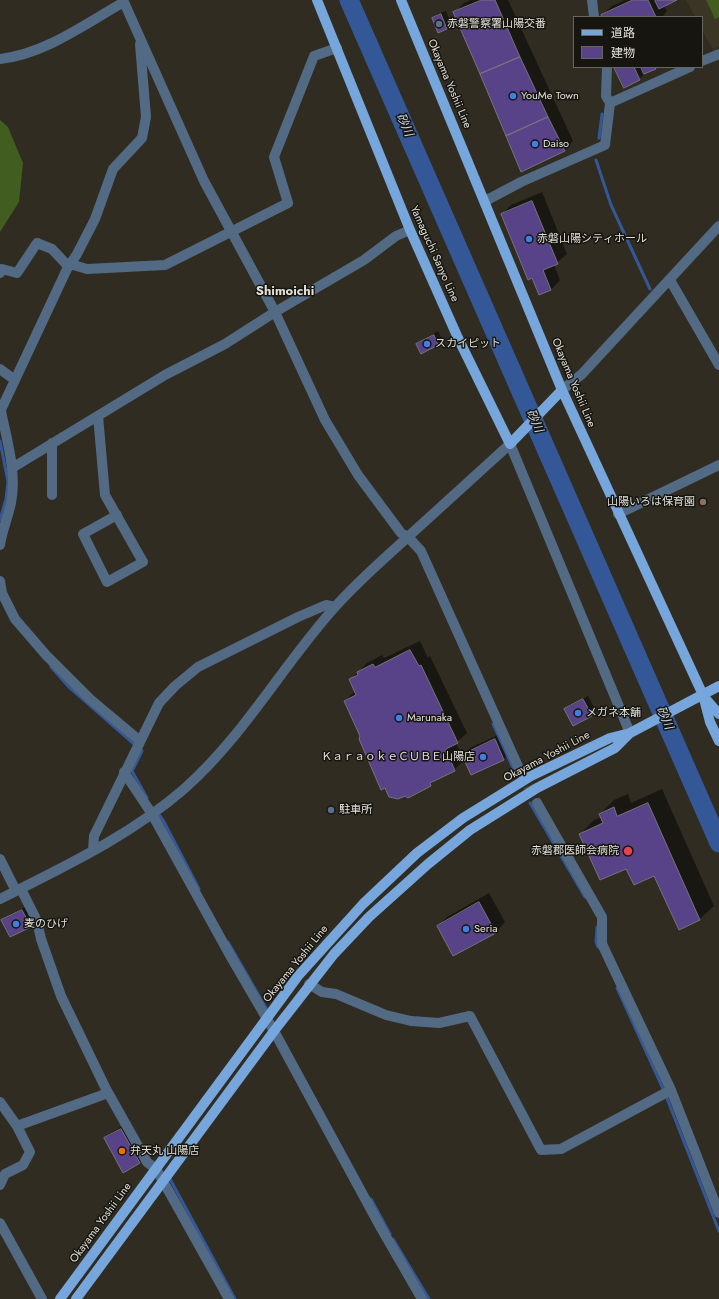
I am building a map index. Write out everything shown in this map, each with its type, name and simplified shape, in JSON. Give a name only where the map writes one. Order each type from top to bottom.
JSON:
[{"type":"main road","name":"Yamaguchi Sanyo Line","points":[[317,0],[410,230],[458,338],[510,444]]},
{"type":"main road","name":"Okayama Yoshii Line","points":[[60,1299],[298,976],[363,904],[417,853],[463,818],[531,776],[610,738],[630,733],[703,695],[618,514],[562,390],[401,0]]},
{"type":"main road","points":[[510,444],[517,435],[562,390]]},
{"type":"main road","points":[[703,695],[719,686]]},
{"type":"main road","points":[[703,695],[719,714]]},
{"type":"main road","points":[[703,695],[710,722],[719,741]]},
{"type":"main road","name":"Okayama Yoshii Line","points":[[76,1299],[309,984],[369,917],[428,864],[464,835],[537,788],[615,748],[630,733]]},
{"type":"street","points":[[592,0],[594,16]]},
{"type":"street","points":[[0,59],[17,57],[47,46],[123,1],[204,181],[275,312],[325,420],[358,475],[401,533],[408,537],[420,551],[521,773]]},
{"type":"street","points":[[0,545],[3,526],[11,503],[12,468],[1,412],[69,265],[95,219],[113,170],[142,138],[146,117],[139,36]]},
{"type":"street","points":[[0,273],[2,269],[17,273],[37,243],[52,249],[69,265],[87,269],[165,265],[288,203],[274,157],[314,56],[337,48]]},
{"type":"street","points":[[703,61],[719,54]]},
{"type":"street","points":[[485,201],[520,182],[605,145],[610,103],[606,96],[607,68]]},
{"type":"street","points":[[610,103],[688,68]]},
{"type":"street","points":[[562,390],[582,374],[719,226]]},
{"type":"street","points":[[12,468],[165,375],[225,344],[275,312],[364,260],[396,236],[410,230]]},
{"type":"street","points":[[670,280],[719,365]]},
{"type":"street","points":[[0,370],[15,380]]},
{"type":"street","points":[[98,416],[105,494],[143,562],[107,582],[82,534],[116,515]]},
{"type":"street","points":[[52,443],[52,494]]},
{"type":"street","points":[[0,899],[93,851],[152,814],[184,789],[219,756],[238,734],[305,643],[335,607],[372,568],[510,444],[630,733]]},
{"type":"street","points":[[618,514],[719,465]]},
{"type":"street","points":[[0,581],[2,593],[15,619],[46,655],[90,699],[139,740]]},
{"type":"street","points":[[93,851],[94,836],[139,740],[159,704],[175,686],[198,667],[298,617],[326,605],[335,607]]},
{"type":"street","points":[[124,772],[152,814],[231,957],[274,1031],[380,1228],[422,1299]]},
{"type":"street","points":[[537,803],[602,917],[602,944],[671,1090],[719,1213]]},
{"type":"street","points":[[0,859],[37,922],[41,939],[61,996],[108,1093],[147,1162],[156,1169],[229,1299]]},
{"type":"street","points":[[309,984],[322,992],[336,994],[386,1015],[411,1021],[439,1023],[470,1016],[540,1150],[561,1148],[671,1090]]},
{"type":"street","points":[[17,1126],[108,1093]]},
{"type":"street","points":[[0,1102],[17,1126],[30,1152],[23,1165],[5,1174],[0,1185]]},
{"type":"street","points":[[0,1222],[42,1299]]},
{"type":"shaded area","points":[[686,0],[719,0],[719,47],[713,50],[703,32],[703,16],[694,16]]},
{"type":"green space","points":[[706,0],[719,0],[719,17],[715,19]]},
{"type":"green space","points":[[0,120],[8,127],[23,163],[19,202],[0,232]]},
{"type":"building","points":[[482,0],[495,0],[520,57],[480,74],[453,12]]},
{"type":"building","points":[[633,0],[648,0],[656,16],[602,16]]},
{"type":"building","points":[[677,0],[659,9],[655,1]]},
{"type":"building","name":"赤磐警察署山陽交番","points":[[441,14],[447,29],[438,33],[432,18]]},
{"type":"building","name":"YouMe Town","points":[[520,57],[548,117],[506,136],[480,74]]},
{"type":"building","points":[[614,68],[634,68],[640,80],[624,88]]},
{"type":"building","points":[[641,68],[656,69],[644,74]]},
{"type":"building","name":"Daiso","points":[[548,117],[565,151],[521,172],[506,136]]},
{"type":"building","name":"赤磐山陽シティホール","points":[[532,201],[558,264],[543,270],[551,290],[539,295],[532,278],[528,280],[501,214]]},
{"type":"building","name":"スカイピット","points":[[434,335],[438,345],[421,354],[416,344]]},
{"type":"building","name":"Marunaka","points":[[410,650],[419,666],[421,665],[458,743],[446,749],[455,771],[430,783],[431,786],[408,798],[405,796],[398,799],[389,797],[385,788],[381,790],[359,739],[360,736],[344,701],[356,695],[349,679],[358,675],[357,672],[373,664],[375,667]]},
{"type":"building","name":"メガネ本舗","points":[[583,699],[592,716],[573,726],[564,709]]},
{"type":"building","name":"ＫａｒａｏｋｅＣＵＢＥ山陽店","points":[[495,739],[504,760],[471,775],[462,755]]},
{"type":"building","name":"赤磐郡医師会病院","points":[[648,803],[700,920],[679,930],[654,876],[634,885],[626,869],[600,880],[579,834],[603,823],[599,814],[614,807],[617,816]]},
{"type":"building","name":"Seria","points":[[479,902],[496,933],[453,956],[437,926]]},
{"type":"building","name":"麦のひげ","points":[[22,910],[31,927],[10,937],[1,920]]},
{"type":"building","name":"弁天丸 山陽店","points":[[121,1129],[140,1163],[123,1173],[104,1138]]},
{"type":"waterway","name":"砂川","points":[[349,0],[719,843]]},
{"type":"waterway","points":[[599,138],[602,114]]},
{"type":"waterway","points":[[596,160],[611,205],[650,289]]},
{"type":"waterway","points":[[0,441],[8,482],[6,499],[0,520]]},
{"type":"waterway","points":[[51,667],[69,687],[142,751],[132,771],[147,798]]},
{"type":"waterway","points":[[493,724],[513,768]]},
{"type":"waterway","points":[[530,803],[585,897]]},
{"type":"waterway","points":[[157,812],[163,820],[199,889]]},
{"type":"waterway","points":[[597,927],[596,942],[598,947]]},
{"type":"waterway","points":[[228,942],[266,1008]]},
{"type":"waterway","points":[[617,988],[664,1091]]},
{"type":"waterway","points":[[666,1096],[719,1231]]},
{"type":"waterway","points":[[170,1179],[235,1299]]},
{"type":"waterway","points":[[371,1199],[390,1234]]},
{"type":"waterway","points":[[393,1239],[429,1299]]},
{"type":"tunnel","points":[[521,773],[537,803]]},
{"type":"place","name":"赤磐警察署山陽交番","points":[[439,24]]},
{"type":"place","name":"YouMe Town","points":[[513,96]]},
{"type":"place","name":"Daiso","points":[[535,144]]},
{"type":"place","name":"赤磐山陽シティホール","points":[[529,239]]},
{"type":"place","name":"スカイピット","points":[[427,344]]},
{"type":"place","name":"山陽いろは保育園","points":[[703,502]]},
{"type":"place","name":"メガネ本舗","points":[[578,713]]},
{"type":"place","name":"Marunaka","points":[[399,718]]},
{"type":"place","name":"ＫａｒａｏｋｅＣＵＢＥ山陽店","points":[[483,757]]},
{"type":"place","name":"駐車所","points":[[331,810]]},
{"type":"place","name":"赤磐郡医師会病院","points":[[628,851]]},
{"type":"place","name":"麦のひげ","points":[[16,924]]},
{"type":"place","name":"Seria","points":[[466,929]]},
{"type":"place","name":"弁天丸 山陽店","points":[[122,1151]]},
{"type":"district","name":"Shimoichi","points":[[285,292]]}]
